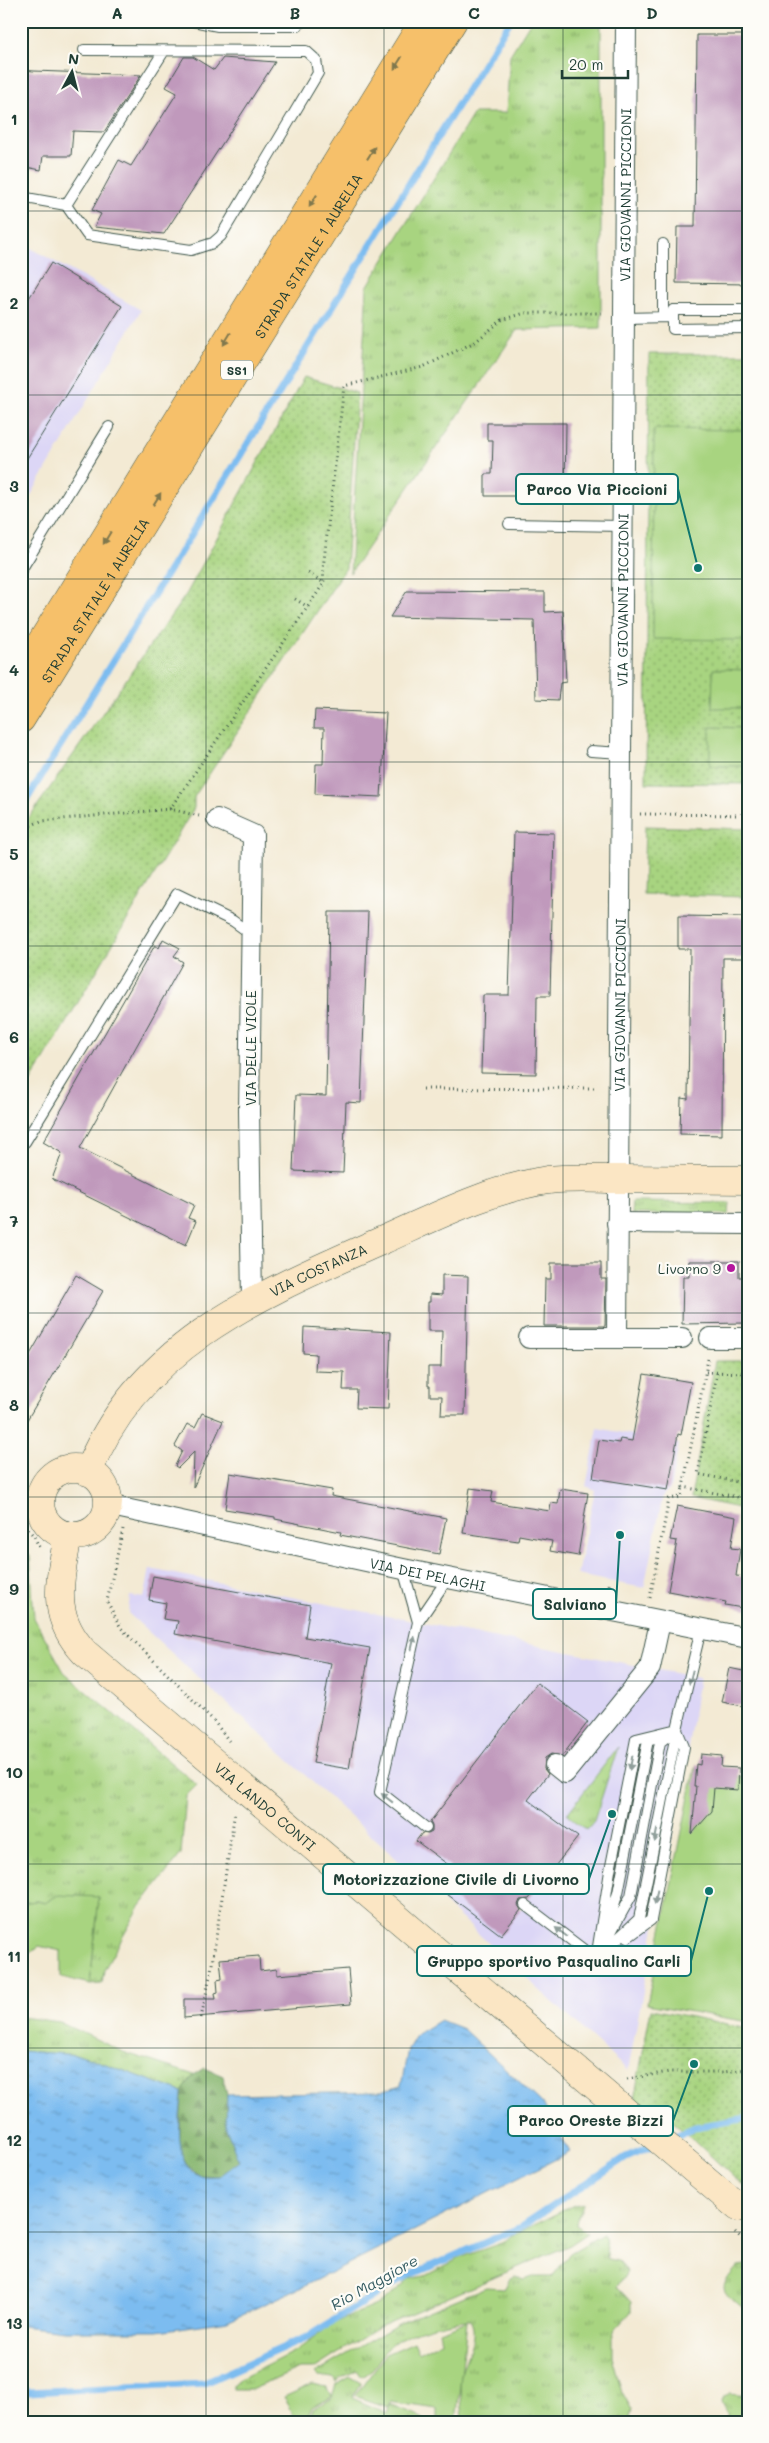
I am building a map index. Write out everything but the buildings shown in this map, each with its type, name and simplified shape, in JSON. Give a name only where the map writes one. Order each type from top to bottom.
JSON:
[{"type":"highway","name":"STRADA STATALE 1 AURELIA","points":[[21,675],[424,21]]},
{"type":"highway","name":"STRADA STATALE 1 AURELIA","points":[[21,720],[453,21]]},
{"type":"street","name":"VIA GIOVANNI PICCIONI","points":[[617,1179],[622,814],[626,21]]},
{"type":"street","name":"VIA DELLE VIOLE","points":[[216,819],[253,835],[249,1111],[252,1301]]},
{"type":"street","points":[[617,1179],[617,1338]]},
{"type":"street","name":"VIA COSTANZA","points":[[88,1472],[106,1432],[128,1399],[153,1373],[202,1331],[252,1301],[298,1277],[477,1199],[522,1185],[550,1180],[748,1180]]},
{"type":"street","points":[[617,1223],[748,1224]]},
{"type":"street","points":[[529,1338],[682,1338]]},
{"type":"street","points":[[710,1338],[748,1338]]},
{"type":"street","points":[[76,1469],[88,1472],[103,1485],[107,1505],[103,1518],[94,1529],[82,1535],[68,1536],[54,1530],[43,1517],[40,1500],[32,1490],[63,1470],[76,1469]]},
{"type":"street","name":"VIA DEI PELAGHI","points":[[107,1505],[403,1569],[660,1622],[748,1638]]},
{"type":"street","name":"VIA LANDO CONTI","points":[[68,1536],[61,1572],[60,1601],[62,1615],[72,1639],[743,2211]]},
{"type":"street","points":[[555,1765],[565,1773],[573,1752],[650,1668],[660,1622]]},
{"type":"lane","points":[[193,21],[218,26],[298,26],[298,21]]},
{"type":"lane","points":[[21,197],[66,205],[87,235],[191,250],[213,244],[220,236],[318,73],[316,60],[306,51],[84,50]]},
{"type":"lane","points":[[66,205],[164,50]]},
{"type":"lane","points":[[663,244],[668,317],[673,329],[748,328]]},
{"type":"lane","points":[[668,317],[673,310],[748,310]]},
{"type":"lane","points":[[625,315],[668,317]]},
{"type":"lane","points":[[21,570],[109,427]]},
{"type":"lane","points":[[509,524],[623,526]]},
{"type":"lane","points":[[591,752],[622,753]]},
{"type":"lane","points":[[25,1142],[177,894],[233,921],[251,934]]},
{"type":"lane","points":[[403,1569],[418,1622]]},
{"type":"lane","points":[[426,1828],[380,1792],[418,1622],[448,1578]]},
{"type":"lane","points":[[596,1959],[631,1896],[660,1742],[676,1729],[707,1630]]},
{"type":"lane","points":[[596,1959],[610,1871],[636,1739],[676,1729]]},
{"type":"lane","points":[[596,1959],[652,1920],[684,1747],[676,1729]]},
{"type":"lane","points":[[525,1905],[596,1959]]},
{"type":"path","points":[[170,810],[324,583],[323,569],[344,386],[422,367],[475,342],[502,320],[525,313],[625,315]]},
{"type":"path","points":[[308,573],[324,583]]},
{"type":"path","points":[[295,599],[308,607]]},
{"type":"path","points":[[21,836],[25,828],[41,821],[170,810],[216,819]]},
{"type":"path","points":[[622,814],[748,816]]},
{"type":"path","points":[[424,1089],[618,1088]]},
{"type":"path","points":[[637,1617],[641,1597],[650,1598],[669,1499],[682,1497],[706,1372],[710,1338]]},
{"type":"path","points":[[706,1372],[748,1373]]},
{"type":"path","points":[[717,1373],[698,1474],[748,1484]]},
{"type":"path","points":[[683,1487],[748,1499]]},
{"type":"path","points":[[21,1522],[34,1536],[40,1548]]},
{"type":"path","points":[[626,2079],[669,2072],[724,2072],[748,2069]]},
{"type":"shaded area","points":[[27,246],[141,310],[21,512],[21,249]]},
{"type":"shaded area","points":[[598,1428],[679,1444],[670,1489],[663,1495],[644,1588],[577,1575],[595,1490],[586,1486]]},
{"type":"shaded area","points":[[150,1569],[699,1678],[683,1778],[628,2071],[128,1613],[130,1596],[144,1598]],"holes":[[[153,1576],[310,1605],[301,1657],[176,1635],[178,1621],[163,1619],[166,1603],[149,1599]],[[334,1642],[370,1648],[349,1769],[313,1762]],[[537,1683],[588,1722],[528,1800],[577,1837],[501,1935],[436,1885],[450,1866],[416,1840]]]},
{"type":"green space","points":[[531,21],[601,21],[601,328],[517,330],[350,573],[367,287],[474,113],[506,113],[510,55]]},
{"type":"green space","points":[[649,354],[748,354],[748,784],[646,783]]},
{"type":"green space","points":[[304,377],[357,393],[346,568],[194,797],[194,808],[21,1098],[21,829],[187,593]]},
{"type":"green space","points":[[654,429],[748,430],[748,640],[653,639]]},
{"type":"green space","points":[[713,669],[748,670],[748,708],[712,708]]},
{"type":"green space","points":[[710,727],[748,728],[748,766],[710,766]]},
{"type":"green space","points":[[645,826],[748,829],[748,897],[643,894]]},
{"type":"green space","points":[[632,1202],[730,1203],[729,1214],[631,1214]]},
{"type":"green space","points":[[715,1361],[748,1361],[748,1510],[691,1498]]},
{"type":"green space","points":[[21,1542],[30,1556],[34,1618],[64,1672],[197,1785],[186,1796],[181,1854],[139,1908],[104,1970],[102,1983],[90,1984],[99,1897],[45,1903],[36,1901],[21,1903]]},
{"type":"green space","points":[[618,1747],[594,1821],[586,1830],[567,1814]]},
{"type":"green space","points":[[695,1767],[748,1778],[748,2022],[647,2004]]},
{"type":"green space","points":[[58,1895],[99,1897],[90,1984],[61,1977],[61,1951],[39,1946],[27,1955],[21,1954],[21,1903],[36,1901],[45,1903]]},
{"type":"green space","points":[[651,2009],[748,2028],[748,2185],[742,2185],[653,2102],[643,2110],[634,2100]]},
{"type":"green space","points":[[21,2017],[60,2022],[123,2052],[194,2075],[182,2092],[81,2055],[21,2051]]},
{"type":"green space","points":[[205,2068],[223,2076],[227,2095],[226,2128],[239,2161],[219,2176],[199,2175],[188,2166],[179,2150],[182,2092],[194,2075]]},
{"type":"green space","points":[[583,2203],[576,2225],[588,2233],[570,2245],[379,2327],[314,2369],[299,2369],[251,2390],[233,2390],[233,2385],[240,2379],[297,2350],[332,2324],[383,2302],[409,2279],[425,2276],[462,2257],[504,2242],[511,2236],[574,2205]]},
{"type":"green space","points":[[603,2234],[608,2259],[618,2261],[627,2271],[617,2287],[631,2302],[631,2312],[615,2329],[612,2339],[612,2356],[622,2392],[632,2410],[629,2422],[463,2422],[460,2381],[472,2340],[473,2326],[470,2320],[440,2325],[405,2336],[390,2346],[374,2367],[362,2377],[357,2370],[339,2379],[336,2383],[333,2378],[319,2376],[315,2373],[400,2323],[486,2287],[505,2288],[509,2280],[515,2276],[523,2280],[533,2277],[552,2277],[570,2253]]},
{"type":"green space","points":[[745,2265],[748,2267],[748,2333],[743,2325],[746,2310],[724,2290],[726,2281],[731,2274],[738,2266]]},
{"type":"green space","points":[[467,2321],[456,2422],[437,2422],[437,2409],[390,2402],[388,2407],[355,2396],[386,2354],[413,2342],[418,2353],[441,2341],[439,2331]]},
{"type":"green space","points":[[350,2377],[361,2383],[352,2398],[387,2413],[390,2404],[417,2415],[426,2422],[307,2422],[313,2409],[332,2398],[336,2385]]},
{"type":"green space","points":[[313,2384],[326,2387],[331,2397],[312,2407],[304,2422],[298,2422],[284,2397]]},
{"type":"green space","points":[[730,2393],[748,2395],[748,2422],[717,2422],[727,2415],[721,2403],[722,2399]]},
{"type":"water","points":[[440,2020],[463,2029],[543,2104],[570,2152],[302,2287],[227,2321],[158,2331],[64,2331],[21,2326],[21,2051],[81,2055],[182,2092],[180,2138],[184,2161],[190,2169],[199,2175],[219,2176],[239,2161],[226,2128],[227,2095],[379,2092],[401,2086],[408,2049],[417,2034]]},
{"type":"waterway","points":[[21,809],[510,21]]},
{"type":"waterway","name":"Rio Maggiore","points":[[669,2139],[695,2127],[748,2118]]},
{"type":"waterway","name":"Rio Maggiore","points":[[21,2389],[29,2392],[204,2383],[307,2337],[399,2280],[521,2227],[626,2157],[654,2145]]},
{"type":"place","name":"Parco Via Piccioni","points":[[698,568]]},
{"type":"place","name":"Livorno 9","points":[[731,1268]]},
{"type":"place","name":"Salviano","points":[[620,1535]]},
{"type":"place","name":"Motorizzazione Civile di Livorno","points":[[612,1814]]},
{"type":"place","name":"Gruppo sportivo Pasqualino Carli","points":[[709,1891]]},
{"type":"place","name":"Parco Oreste Bizzi","points":[[694,2064]]}]
